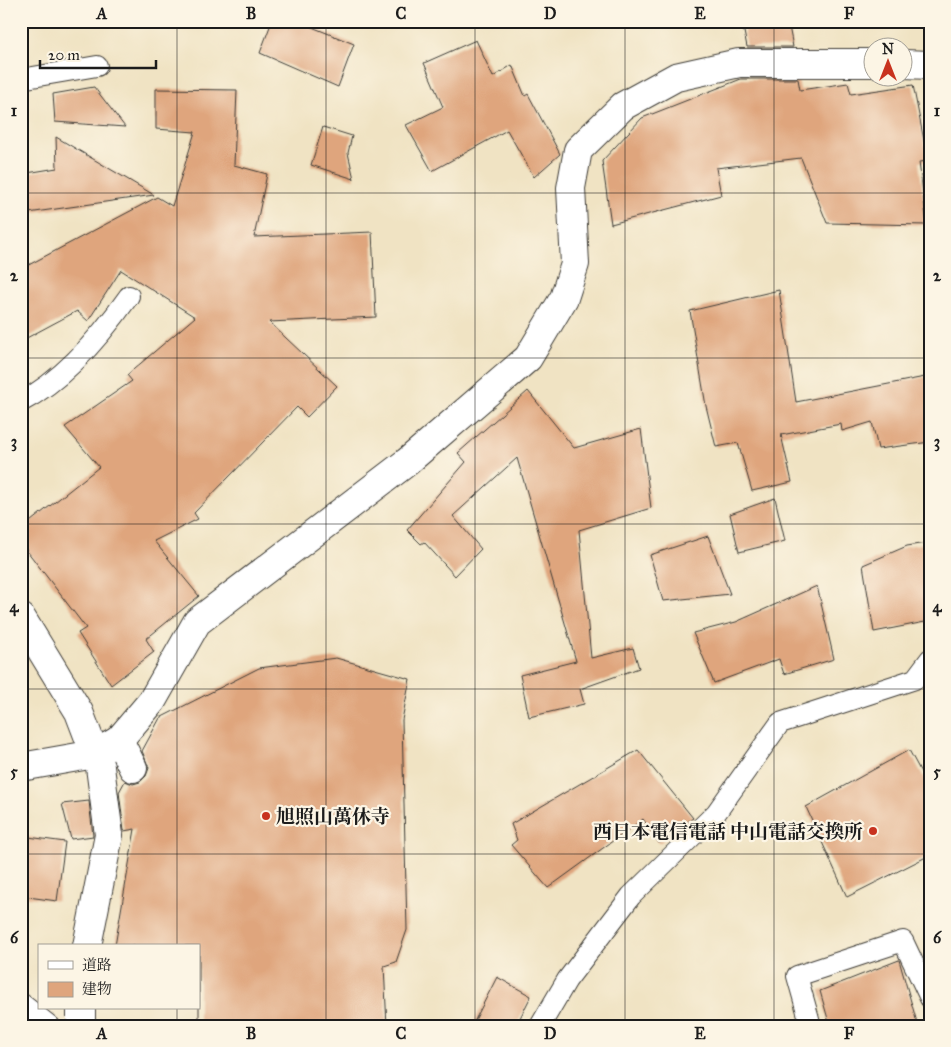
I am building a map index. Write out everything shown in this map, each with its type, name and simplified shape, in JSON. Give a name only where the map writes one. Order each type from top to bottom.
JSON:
[{"type":"street","points":[[21,767],[95,754],[119,740],[152,701],[197,622],[407,462],[528,358],[564,298],[575,264],[571,188],[578,150],[624,106],[676,77],[739,63],[864,63]]},
{"type":"street","points":[[914,64],[930,65]]},
{"type":"street","points":[[21,617],[79,712],[100,767],[109,835],[87,944]]},
{"type":"street","points":[[119,740],[133,768]]},
{"type":"street","points":[[81,1010],[81,1026]]},
{"type":"lane","points":[[21,79],[98,66]]},
{"type":"lane","points":[[21,402],[44,390],[107,327],[129,296]]},
{"type":"lane","points":[[540,1026],[567,980],[632,896],[716,813],[780,723],[915,679],[930,659]]},
{"type":"lane","points":[[811,1026],[796,976],[903,941],[930,998]]},
{"type":"lane","points":[[21,1004],[50,1026]]},
{"type":"building","points":[[272,21],[297,21],[354,44],[338,87],[260,53]]},
{"type":"building","points":[[742,21],[788,21],[793,47],[747,47]]},
{"type":"building","points":[[476,40],[493,77],[512,65],[525,96],[528,94],[560,154],[534,177],[507,130],[432,171],[406,125],[443,107],[424,63]]},
{"type":"building","points":[[741,79],[798,79],[800,90],[848,83],[851,94],[892,88],[914,88],[928,161],[919,162],[927,225],[827,223],[801,158],[716,168],[721,195],[611,224],[602,161],[642,118]]},
{"type":"building","points":[[94,87],[125,127],[55,122],[53,94]]},
{"type":"building","points":[[156,89],[237,90],[234,165],[267,174],[254,237],[372,232],[376,317],[269,322],[337,386],[307,417],[297,407],[194,513],[198,519],[154,541],[199,596],[146,639],[154,652],[111,685],[78,633],[86,628],[21,543],[21,529],[99,467],[65,427],[132,381],[127,375],[195,317],[121,270],[88,321],[77,311],[21,341],[21,269],[157,197],[172,206],[195,132],[156,129]]},
{"type":"building","points":[[323,127],[352,136],[348,153],[354,179],[311,165]]},
{"type":"building","points":[[56,137],[154,195],[21,214],[21,174],[57,168]]},
{"type":"building","points":[[779,290],[796,402],[930,376],[930,442],[878,449],[872,422],[842,431],[841,424],[781,435],[792,482],[752,491],[738,443],[716,447],[706,406],[690,311]]},
{"type":"building","points":[[528,391],[574,448],[641,429],[651,508],[579,530],[591,658],[633,648],[639,668],[580,689],[584,704],[529,717],[520,675],[576,661],[517,458],[453,516],[481,549],[455,576],[424,542],[421,544],[407,530],[466,462],[458,453]]},
{"type":"building","points":[[775,498],[785,541],[739,552],[730,514]]},
{"type":"building","points":[[708,536],[730,594],[663,601],[650,555]]},
{"type":"building","points":[[926,543],[930,621],[874,632],[863,565],[907,546]]},
{"type":"building","points":[[817,586],[834,659],[784,674],[779,659],[714,683],[693,633],[736,622]]},
{"type":"building","name":"旭照山萬休寺","points":[[336,658],[410,679],[402,720],[407,930],[396,962],[384,966],[387,1026],[199,1026],[200,944],[115,944],[135,829],[124,831],[119,792],[125,781],[133,784],[140,782],[146,776],[149,768],[142,751],[160,718],[259,668]]},
{"type":"building","points":[[638,750],[693,818],[659,843],[643,819],[548,888],[511,845],[517,840],[511,824]]},
{"type":"building","name":"西日本電信電話 中山電話交換所","points":[[909,750],[930,789],[930,855],[847,897],[806,807]]},
{"type":"building","points":[[89,801],[93,836],[71,839],[62,804]]},
{"type":"building","points":[[21,836],[65,842],[57,901],[21,896]]},
{"type":"building","points":[[899,960],[918,1026],[830,1026],[820,991]]},
{"type":"building","points":[[497,977],[531,996],[516,1026],[472,1026]]},
{"type":"place","name":"旭照山萬休寺","points":[[266,816]]},
{"type":"place","name":"西日本電信電話 中山電話交換所","points":[[873,831]]}]
